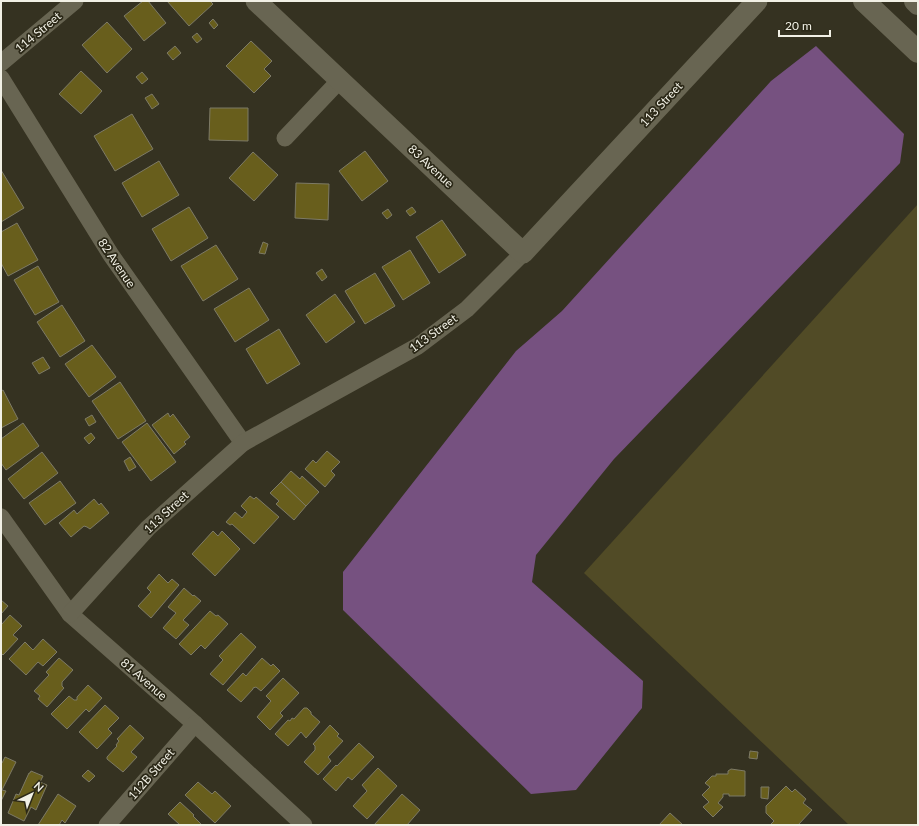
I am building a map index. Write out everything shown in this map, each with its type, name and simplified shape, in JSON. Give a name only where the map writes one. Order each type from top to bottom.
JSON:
[{"type":"main road","points":[[864,1],[918,52]]},
{"type":"main road","points":[[915,1],[918,4]]},
{"type":"street","name":"114 Street","points":[[1,63],[75,1]]},
{"type":"street","name":"83 Avenue","points":[[256,1],[523,253]]},
{"type":"street","name":"113 Street","points":[[70,614],[148,528],[243,442],[418,346],[467,309],[523,253],[756,1]]},
{"type":"street","name":"82 Avenue","points":[[1,78],[111,255],[243,442]]},
{"type":"street","points":[[285,138],[340,80]]},
{"type":"street","name":"81 Avenue","points":[[1,517],[70,614],[195,724],[304,825]]},
{"type":"street","name":"112B Street","points":[[107,825],[195,724]]},
{"type":"shaded area","points":[[816,46],[904,134],[900,163],[614,459],[536,555],[532,582],[643,681],[642,708],[576,790],[531,794],[343,610],[343,572],[516,351],[562,311],[771,81]]},
{"type":"shaded area","points":[[918,204],[918,825],[849,825],[584,573]]},
{"type":"building","points":[[143,1],[148,1],[166,23],[144,41],[124,16]]},
{"type":"building","points":[[167,1],[210,1],[213,4],[189,26]]},
{"type":"building","points":[[213,19],[218,25],[214,29],[209,23]]},
{"type":"building","points":[[107,22],[132,49],[107,73],[82,45]]},
{"type":"building","points":[[197,33],[202,39],[197,43],[192,37]]},
{"type":"building","points":[[251,41],[272,61],[264,69],[271,76],[254,93],[226,66]]},
{"type":"building","points":[[175,46],[181,53],[173,60],[167,53]]},
{"type":"building","points":[[81,71],[102,91],[81,114],[59,94]]},
{"type":"building","points":[[142,72],[148,79],[142,84],[136,77]]},
{"type":"building","points":[[152,94],[159,104],[152,109],[145,98]]},
{"type":"building","points":[[210,108],[248,108],[248,141],[209,140]]},
{"type":"building","points":[[132,114],[153,149],[115,171],[94,136]]},
{"type":"building","points":[[365,151],[388,181],[362,201],[339,171]]},
{"type":"building","points":[[253,152],[278,175],[254,201],[229,178]]},
{"type":"building","points":[[159,161],[179,195],[142,217],[122,183]]},
{"type":"building","points":[[1,170],[24,208],[1,222]]},
{"type":"building","points":[[296,183],[329,184],[328,220],[295,218]]},
{"type":"building","points":[[189,207],[208,238],[171,261],[152,229]]},
{"type":"building","points":[[412,207],[416,212],[410,216],[406,211]]},
{"type":"building","points":[[388,209],[392,215],[387,219],[382,213]]},
{"type":"building","points":[[442,220],[466,255],[439,273],[416,237]]},
{"type":"building","points":[[17,223],[38,260],[8,276],[1,263],[1,232]]},
{"type":"building","points":[[263,242],[268,244],[265,254],[259,253]]},
{"type":"building","points":[[216,245],[238,279],[203,301],[181,266]]},
{"type":"building","points":[[410,250],[430,283],[403,300],[382,267]]},
{"type":"building","points":[[38,266],[59,302],[35,315],[14,280]]},
{"type":"building","points":[[322,269],[327,277],[322,281],[316,273]]},
{"type":"building","points":[[375,273],[395,306],[365,324],[345,291]]},
{"type":"building","points":[[249,288],[269,320],[235,342],[214,309]]},
{"type":"building","points":[[335,294],[355,322],[326,343],[306,315]]},
{"type":"building","points":[[62,305],[85,341],[60,357],[37,322]]},
{"type":"building","points":[[279,329],[300,364],[267,384],[246,349]]},
{"type":"building","points":[[92,345],[116,377],[89,397],[65,364]]},
{"type":"building","points":[[43,357],[50,368],[39,374],[32,363]]},
{"type":"building","points":[[120,382],[146,421],[118,439],[92,401]]},
{"type":"building","points":[[3,390],[18,419],[1,428],[1,391]]},
{"type":"building","points":[[168,413],[170,417],[173,414],[190,437],[184,442],[186,444],[174,454],[152,425]]},
{"type":"building","points":[[92,415],[96,422],[89,426],[85,419]]},
{"type":"building","points":[[23,423],[39,446],[6,470],[1,463],[1,439]]},
{"type":"building","points":[[147,423],[176,462],[151,481],[122,442]]},
{"type":"building","points":[[91,433],[95,438],[89,444],[84,438]]},
{"type":"building","points":[[327,451],[340,462],[331,471],[335,475],[325,487],[305,469],[313,460],[316,463]]},
{"type":"building","points":[[42,452],[58,473],[24,499],[8,479]]},
{"type":"building","points":[[130,457],[136,467],[129,471],[124,461]]},
{"type":"building","points":[[291,471],[300,479],[302,476],[319,492],[306,506],[281,482]]},
{"type":"building","points":[[60,481],[76,503],[45,525],[29,503]]},
{"type":"building","points":[[281,482],[306,506],[294,520],[276,504],[279,501],[270,493]]},
{"type":"building","points":[[250,496],[254,499],[256,497],[279,517],[254,544],[232,524],[230,525],[226,522],[235,512],[242,518],[247,512],[241,506]]},
{"type":"building","points":[[94,499],[99,505],[101,503],[109,513],[90,529],[84,526],[71,537],[59,523],[74,510],[77,514]]},
{"type":"building","points":[[213,531],[218,536],[222,531],[240,549],[215,576],[192,554]]},
{"type":"building","points":[[159,574],[168,583],[172,579],[179,585],[151,618],[138,606],[151,592],[147,588]]},
{"type":"building","points":[[184,588],[201,601],[183,620],[189,625],[176,639],[163,628],[176,613],[168,607]]},
{"type":"building","points":[[1,600],[8,606],[1,614]]},
{"type":"building","points":[[210,611],[216,616],[218,615],[228,624],[205,649],[201,645],[191,655],[179,644]]},
{"type":"building","points":[[10,615],[22,626],[13,635],[18,639],[3,655],[1,653],[1,625]]},
{"type":"building","points":[[241,633],[256,647],[223,685],[210,674],[223,660],[219,656]]},
{"type":"building","points":[[43,639],[57,652],[43,666],[38,662],[26,675],[9,659],[25,642],[33,650]]},
{"type":"building","points":[[59,658],[73,670],[62,682],[62,686],[64,688],[47,707],[38,699],[40,696],[34,691],[49,675],[46,672]]},
{"type":"building","points":[[262,658],[271,666],[273,664],[280,671],[261,691],[256,687],[253,688],[241,702],[227,690],[243,673],[246,676]]},
{"type":"building","points":[[283,678],[299,693],[280,713],[283,716],[270,730],[257,717],[271,701],[266,696]]},
{"type":"building","points":[[88,685],[102,698],[89,712],[86,709],[67,729],[51,714],[69,696],[74,700],[77,700],[77,697]]},
{"type":"building","points":[[105,705],[119,718],[108,729],[112,733],[97,749],[79,732]]},
{"type":"building","points":[[304,708],[307,708],[320,722],[306,738],[301,732],[288,746],[275,734],[288,720],[290,721],[292,718],[294,719]]},
{"type":"building","points":[[130,725],[144,738],[131,752],[137,757],[123,772],[107,759],[107,757],[117,746],[116,745],[119,741],[117,739]]},
{"type":"building","points":[[330,725],[339,734],[337,736],[343,741],[328,757],[331,761],[318,775],[304,762],[315,750],[315,746],[313,744]]},
{"type":"building","points":[[359,743],[374,757],[352,780],[348,777],[336,791],[323,779]]},
{"type":"building","points":[[750,751],[758,752],[757,759],[749,758]]},
{"type":"building","points":[[5,757],[16,762],[2,790],[6,791],[1,801],[1,762],[2,763]]},
{"type":"building","points":[[378,768],[397,786],[367,819],[353,806],[367,791],[362,785]]},
{"type":"building","points":[[731,769],[745,771],[745,796],[729,796],[729,794],[723,794],[723,797],[718,803],[723,807],[713,817],[703,807],[709,802],[702,795],[710,787],[705,783],[712,776],[716,776],[716,774],[728,774],[728,771]]},
{"type":"building","points":[[88,770],[95,776],[89,782],[82,776]]},
{"type":"building","points":[[31,771],[43,776],[40,782],[47,785],[36,810],[31,807],[24,821],[8,813],[16,794],[19,795]]},
{"type":"building","points":[[198,782],[212,794],[215,791],[231,806],[215,823],[185,795]]},
{"type":"building","points":[[786,786],[792,792],[795,789],[806,799],[803,803],[812,810],[798,825],[772,825],[771,824],[774,821],[766,813],[766,806]]},
{"type":"building","points":[[761,787],[769,787],[768,799],[761,798]]},
{"type":"building","points":[[58,794],[76,806],[65,823],[62,820],[59,825],[38,825]]},
{"type":"building","points":[[402,794],[420,810],[407,825],[374,825]]},
{"type":"building","points":[[180,802],[202,825],[180,825],[168,814]]},
{"type":"building","points":[[670,813],[683,825],[659,825]]}]
